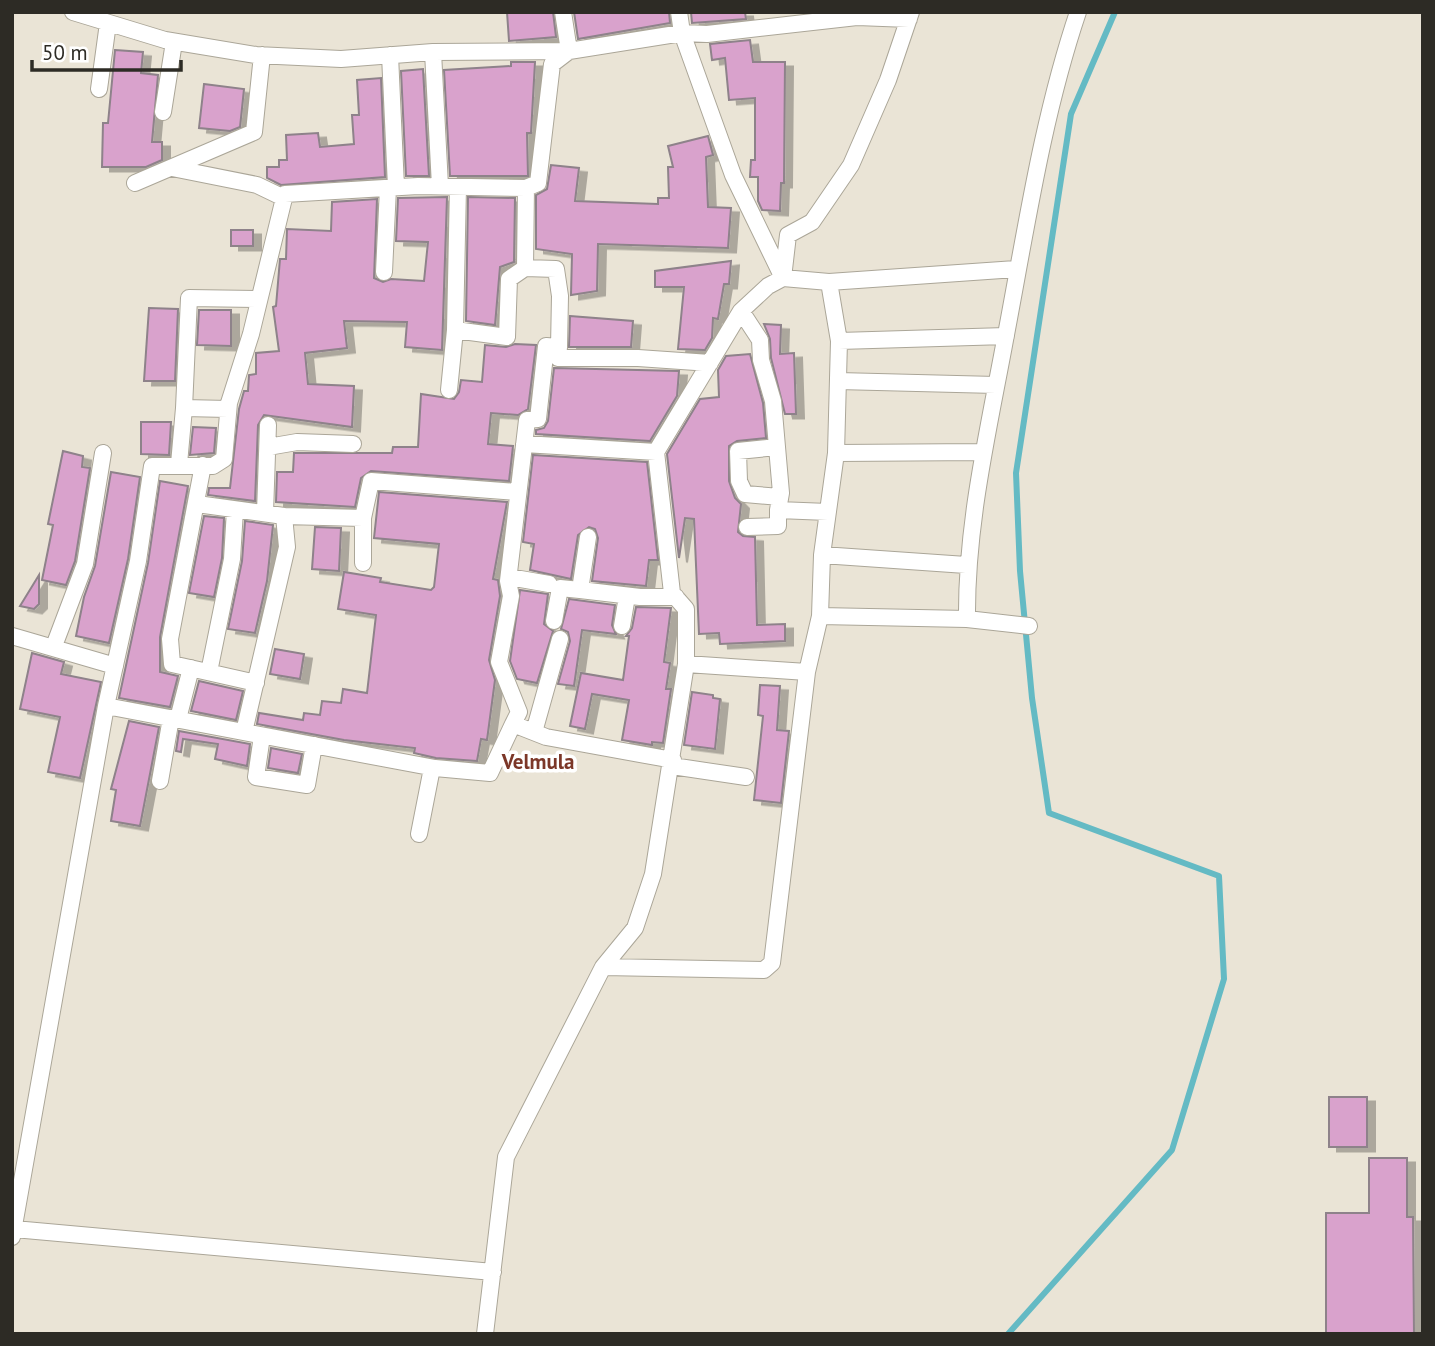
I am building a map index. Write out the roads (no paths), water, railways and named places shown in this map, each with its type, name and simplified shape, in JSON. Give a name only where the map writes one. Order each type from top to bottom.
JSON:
[{"type":"street","points":[[73,12],[108,23],[126,20],[174,42],[262,55],[341,59],[433,52],[569,51],[682,33],[707,34],[858,17],[910,15],[888,80],[851,165],[812,222],[788,235],[783,278]]},
{"type":"street","points":[[563,12],[569,51]]},
{"type":"street","points":[[678,12],[682,33],[733,175],[783,278]]},
{"type":"street","points":[[967,619],[966,565],[1016,269],[1057,75],[1078,12]]},
{"type":"street","points":[[99,89],[108,23]]},
{"type":"street","points":[[163,113],[174,42]]},
{"type":"street","points":[[493,1272],[13,1233],[106,706],[138,561],[152,466],[219,465],[225,459],[228,409],[285,194],[392,187],[526,188],[538,183],[552,64],[569,51]]},
{"type":"street","points":[[433,52],[440,186]]},
{"type":"street","points":[[135,183],[254,132],[262,55]]},
{"type":"street","points":[[384,272],[392,187],[390,55]]},
{"type":"street","points":[[172,168],[257,185],[284,198]]},
{"type":"street","points":[[449,390],[456,330],[458,187]]},
{"type":"street","points":[[525,268],[526,188]]},
{"type":"street","points":[[456,330],[507,337],[509,279],[525,268],[556,268],[560,296],[558,358],[638,358],[710,363]]},
{"type":"street","points":[[485,1334],[506,1157],[603,967],[635,928],[653,874],[687,664],[686,609],[673,593],[656,452],[741,311],[768,286],[783,278],[829,282],[1016,269]]},
{"type":"street","points":[[603,967],[770,968],[807,671],[820,616],[822,555],[836,453],[839,341],[829,282]]},
{"type":"street","points":[[179,464],[189,298],[259,299]]},
{"type":"street","points":[[741,311],[760,340],[761,360],[773,401],[779,504],[778,526],[747,527]]},
{"type":"street","points":[[839,341],[1006,336]]},
{"type":"street","points":[[106,706],[432,768],[490,773],[519,712],[499,662],[511,596],[509,577],[527,420],[538,419],[546,346],[559,347]]},
{"type":"street","points":[[838,381],[996,385]]},
{"type":"street","points":[[184,408],[228,409]]},
{"type":"street","points":[[265,513],[268,425]]},
{"type":"street","points":[[268,447],[298,442],[353,444]]},
{"type":"street","points":[[524,444],[656,452]]},
{"type":"street","points":[[777,447],[737,451],[739,481],[746,494],[779,504],[828,512]]},
{"type":"street","points":[[836,453],[984,452]]},
{"type":"street","points":[[54,646],[85,564],[103,453]]},
{"type":"street","points":[[203,465],[170,639],[172,664],[256,683]]},
{"type":"street","points":[[363,563],[363,519],[371,481],[517,492]]},
{"type":"street","points":[[197,504],[284,516],[363,519]]},
{"type":"street","points":[[209,672],[232,559],[235,510]]},
{"type":"street","points":[[244,732],[287,547],[284,516]]},
{"type":"street","points":[[580,590],[588,537]]},
{"type":"street","points":[[822,555],[966,565]]},
{"type":"street","points":[[509,577],[549,584]]},
{"type":"street","points":[[554,621],[561,588],[627,596],[676,597]]},
{"type":"street","points":[[622,626],[627,596]]},
{"type":"street","points":[[820,616],[967,619],[1029,626]]},
{"type":"street","points":[[12,636],[54,646],[115,666]]},
{"type":"street","points":[[534,732],[559,639]]},
{"type":"street","points":[[687,664],[807,671]]},
{"type":"street","points":[[160,781],[174,719],[191,668]]},
{"type":"street","points":[[513,724],[534,732],[746,777]]},
{"type":"street","points":[[262,736],[256,777],[307,785],[314,745]]},
{"type":"street","points":[[419,834],[432,768]]},
{"type":"waterway","points":[[1008,1334],[1172,1150],[1224,979],[1219,876],[1049,813],[1032,698],[1020,571],[1016,473],[1071,114],[1115,12]]},
{"type":"district","name":"Velmula","points":[[538,762]]}]
